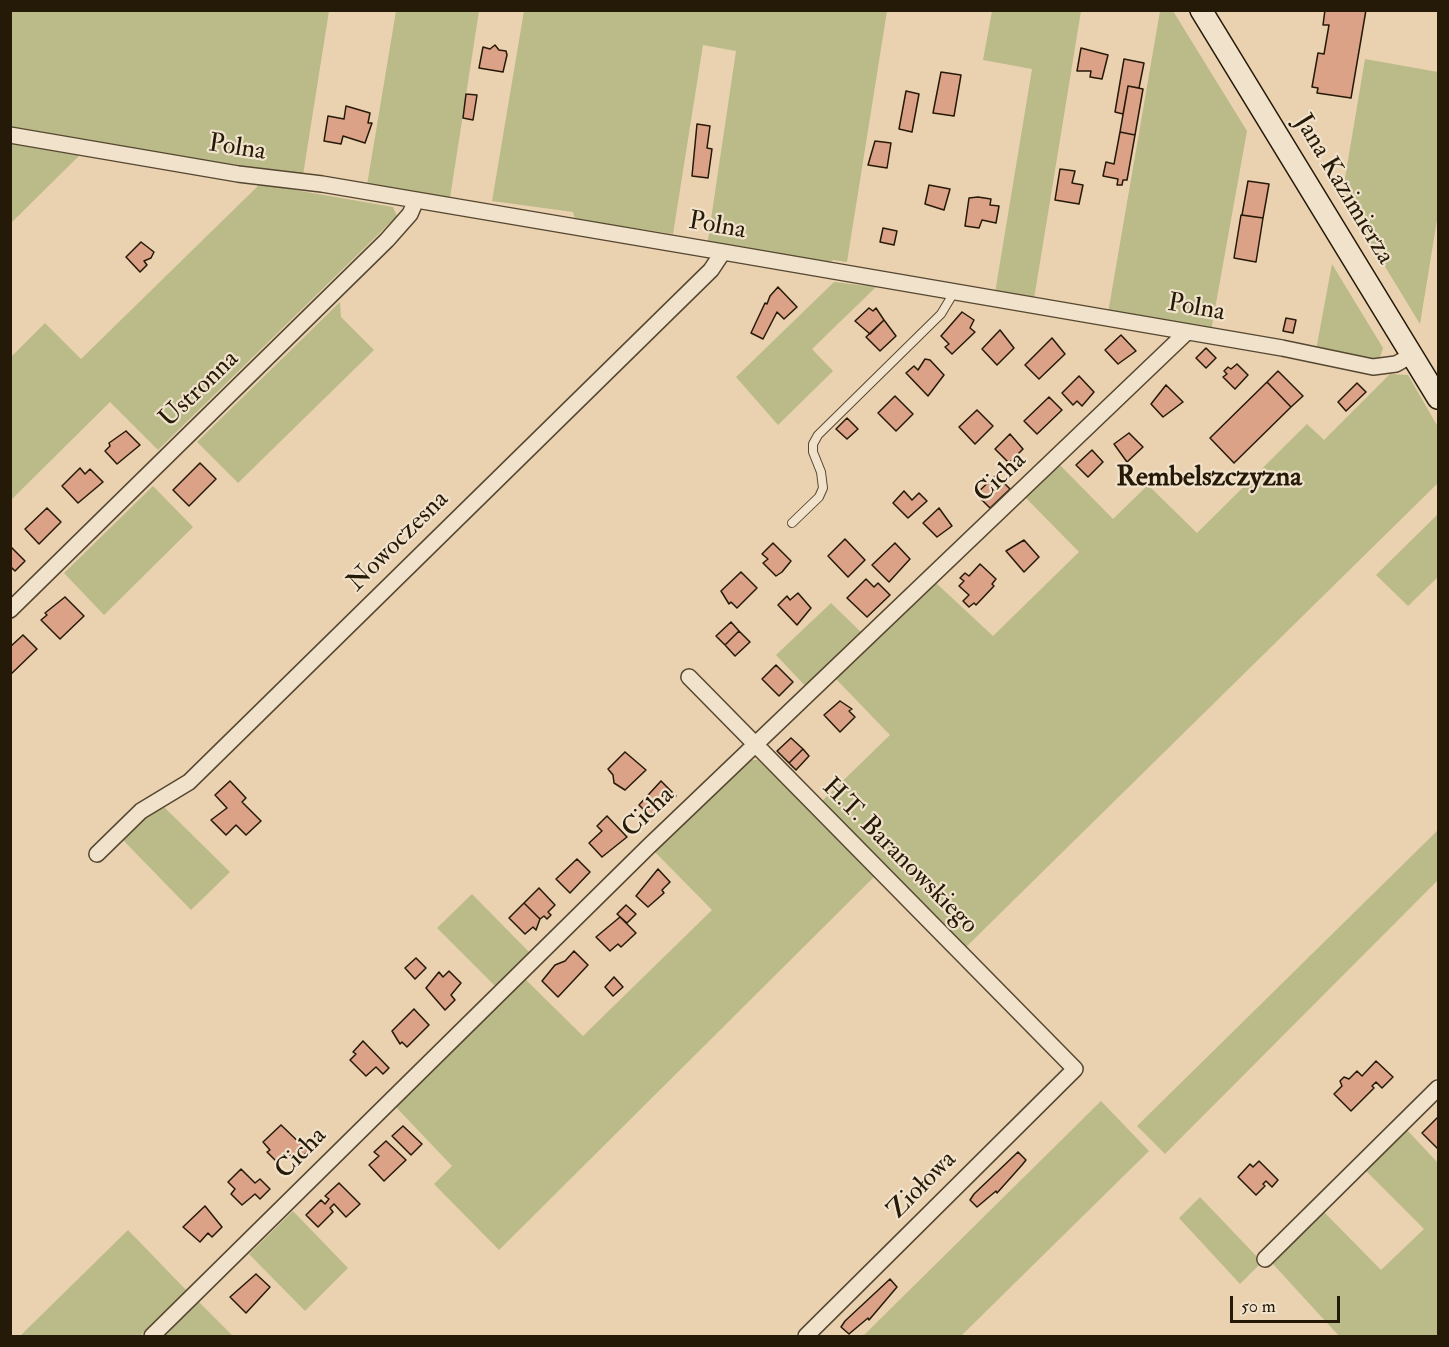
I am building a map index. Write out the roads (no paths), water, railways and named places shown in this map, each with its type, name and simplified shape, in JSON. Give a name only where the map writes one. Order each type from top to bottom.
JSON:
[{"type":"main road","name":"Jana Kazimierza","points":[[1201,10],[1412,355],[1433,380],[1438,398]]},
{"type":"street","name":"Polna","points":[[10,135],[238,174],[322,184],[723,252],[953,294],[1187,332],[1373,367],[1396,364],[1412,355]]},
{"type":"street","name":"Ustronna","points":[[10,610],[387,240],[410,214],[416,200]]},
{"type":"street","name":"Nowoczesna","points":[[97,854],[141,811],[189,782],[711,270],[723,252]]},
{"type":"street","name":"Cicha","points":[[152,1336],[348,1141],[755,745],[1187,332]]},
{"type":"street","name":"H.T. Baranowskiego","points":[[689,677],[1075,1069]]},
{"type":"street","name":"Ziołowa","points":[[806,1336],[1075,1069]]},
{"type":"street","points":[[1265,1259],[1438,1088]]},
{"type":"lane","points":[[792,523],[819,497],[823,488],[821,472],[813,452],[813,444],[818,435],[941,315],[953,294]]},
{"type":"district","name":"Rembelszczyzna","points":[[1209,479]]}]
